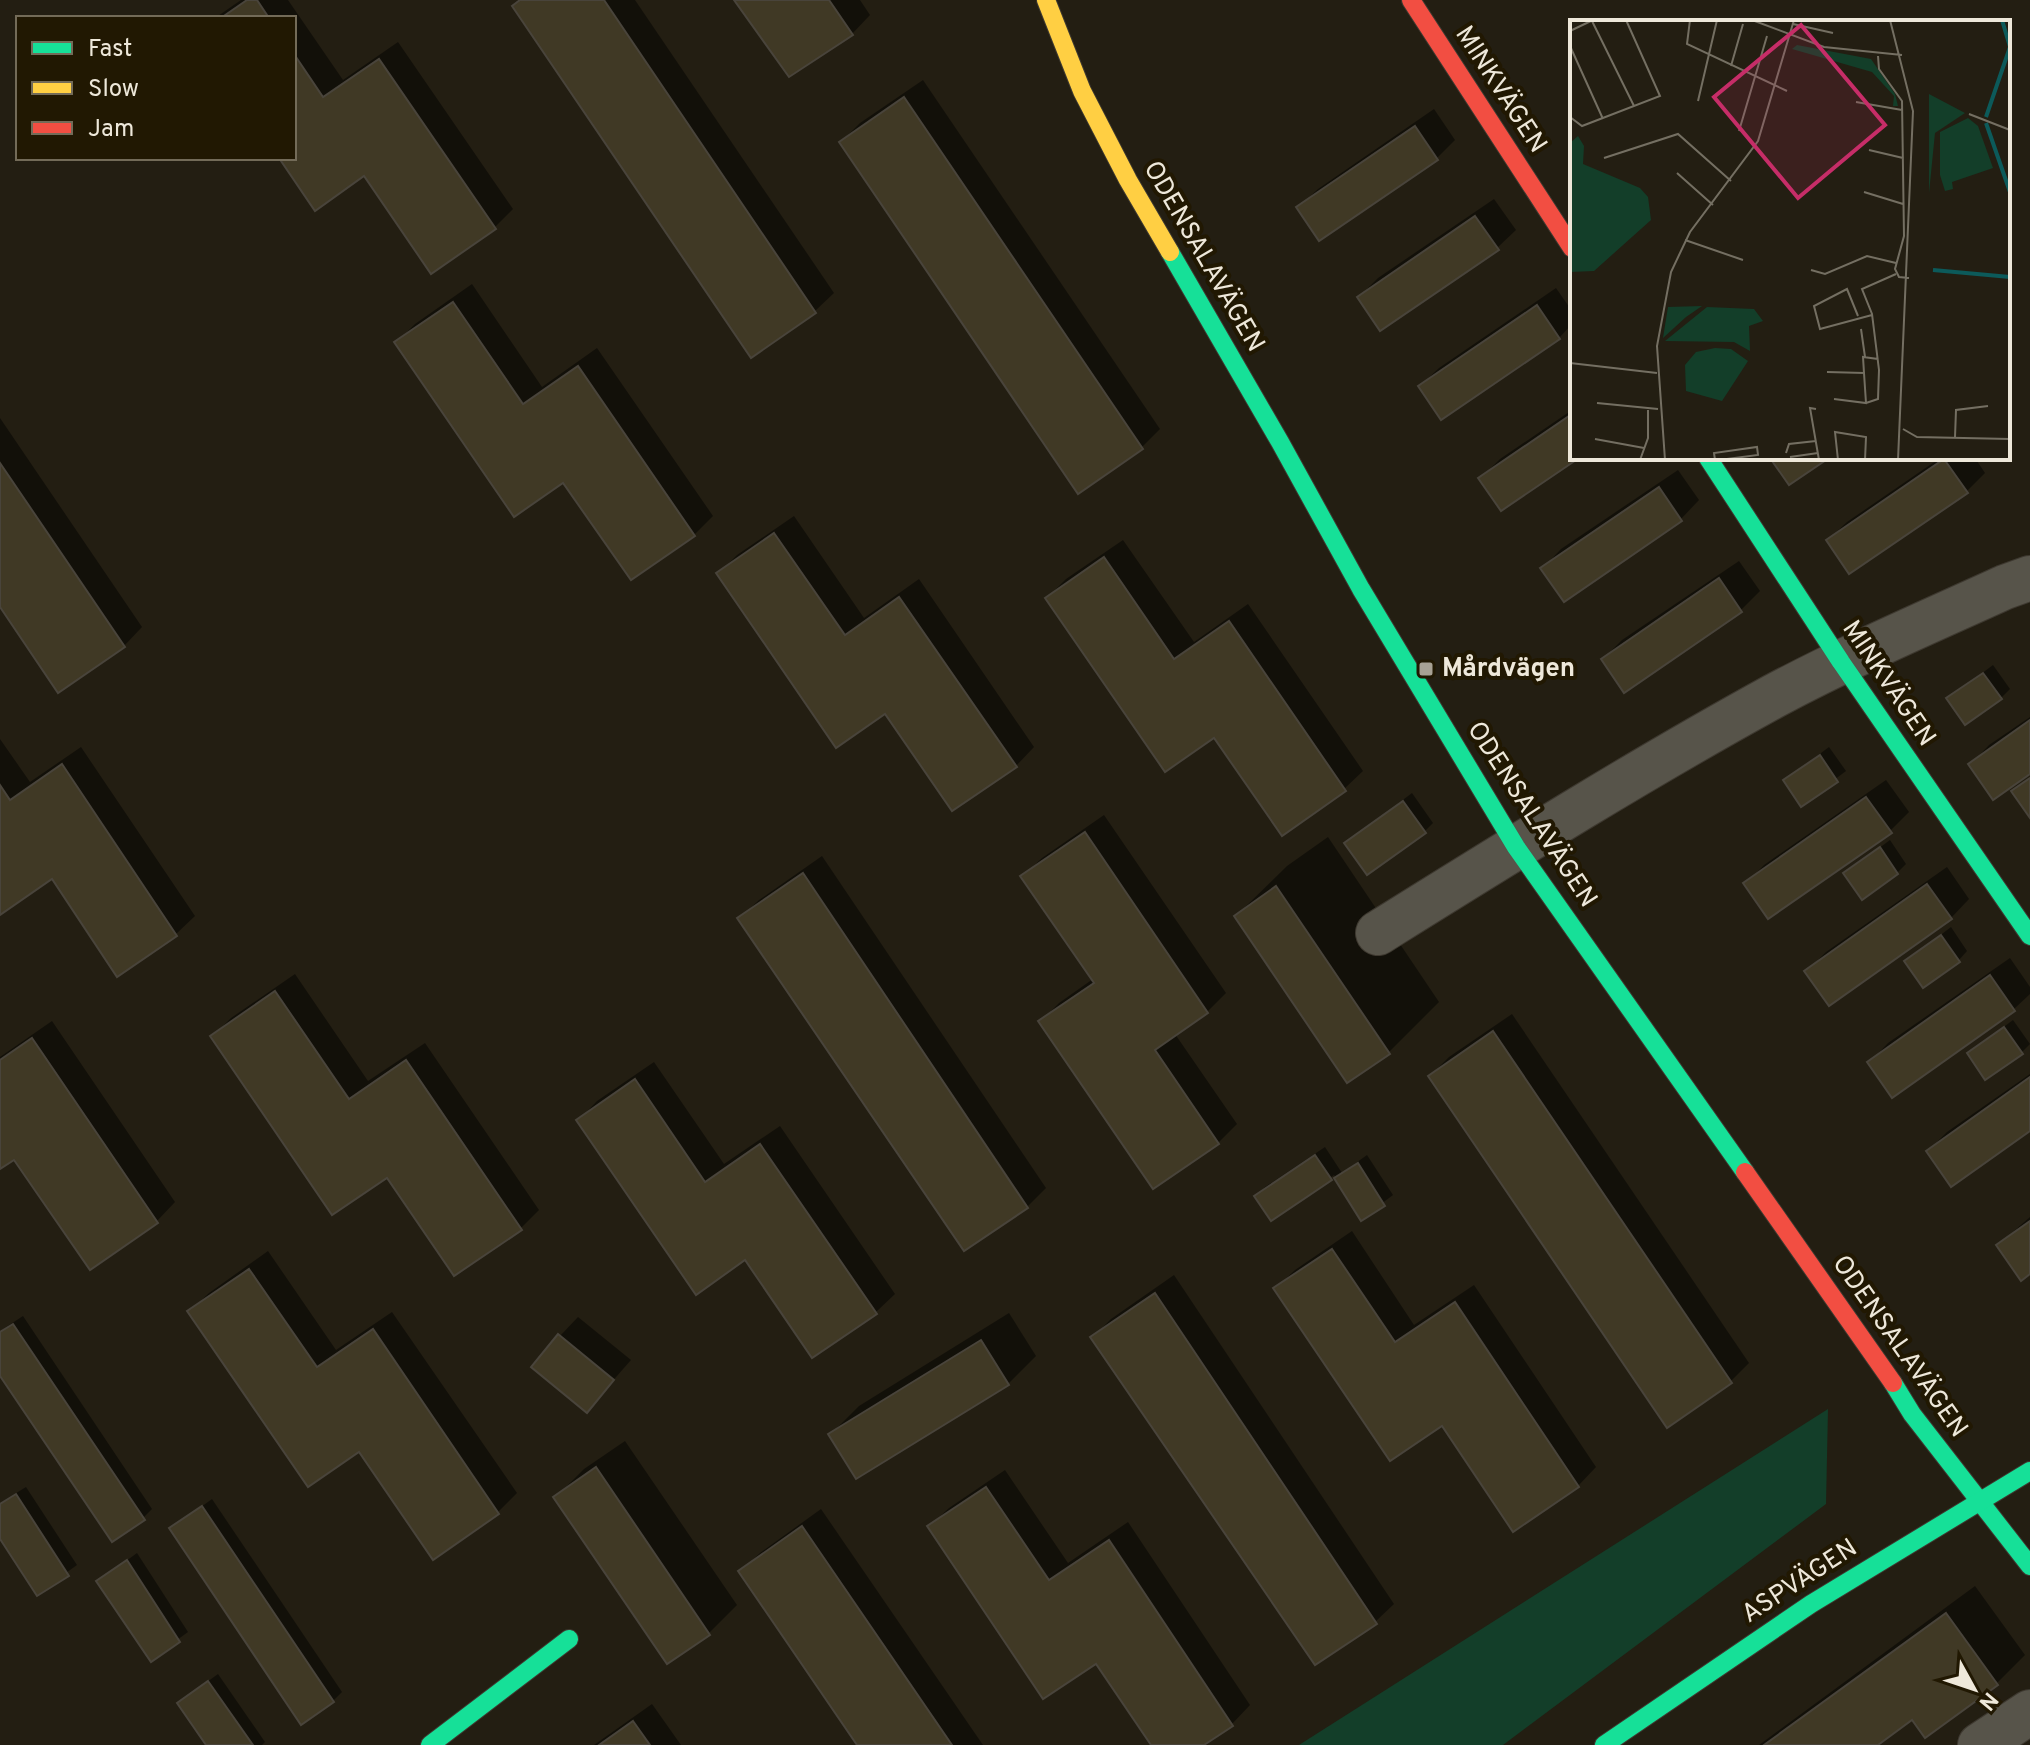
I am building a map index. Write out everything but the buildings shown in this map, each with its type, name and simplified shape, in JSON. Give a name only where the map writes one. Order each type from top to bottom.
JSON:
[{"type":"street","name":"ODENSALAVÄGEN","points":[[1046,0],[1082,91],[1128,180],[1361,589],[1516,847],[1883,1368],[1912,1414],[2030,1566]]},
{"type":"street","name":"MINKVÄGEN","points":[[1411,0],[1570,245]]},
{"type":"street","name":"MINKVÄGEN","points":[[1709,460],[1841,662],[2030,936]]},
{"type":"street","points":[[1378,933],[1516,847],[1774,697],[1841,662],[2030,578]]},
{"type":"street","name":"ASPVÄGEN","points":[[1604,1745],[1811,1604],[2030,1471]]},
{"type":"street","points":[[430,1745],[569,1639]]},
{"type":"street","points":[[1980,1745],[2030,1712]]},
{"type":"green space","points":[[1828,1409],[1826,1504],[1503,1745],[1299,1745]]},
{"type":"traffic: fast","points":[[1170,252],[1361,589],[1516,847],[1745,1172]]},
{"type":"traffic: fast","points":[[1709,460],[1841,662],[2030,936]]},
{"type":"traffic: fast","points":[[1893,1383],[1912,1414],[2030,1566]]},
{"type":"traffic: fast","points":[[1604,1745],[1811,1604],[2030,1471]]},
{"type":"traffic: fast","points":[[430,1745],[569,1639]]},
{"type":"traffic: slow","points":[[1046,0],[1082,91],[1170,252]]},
{"type":"traffic: jam","points":[[1411,0],[1570,245]]},
{"type":"traffic: jam","points":[[1745,1172],[1893,1383]]},
{"type":"place","name":"Mårdvägen","points":[[1426,669]]}]
